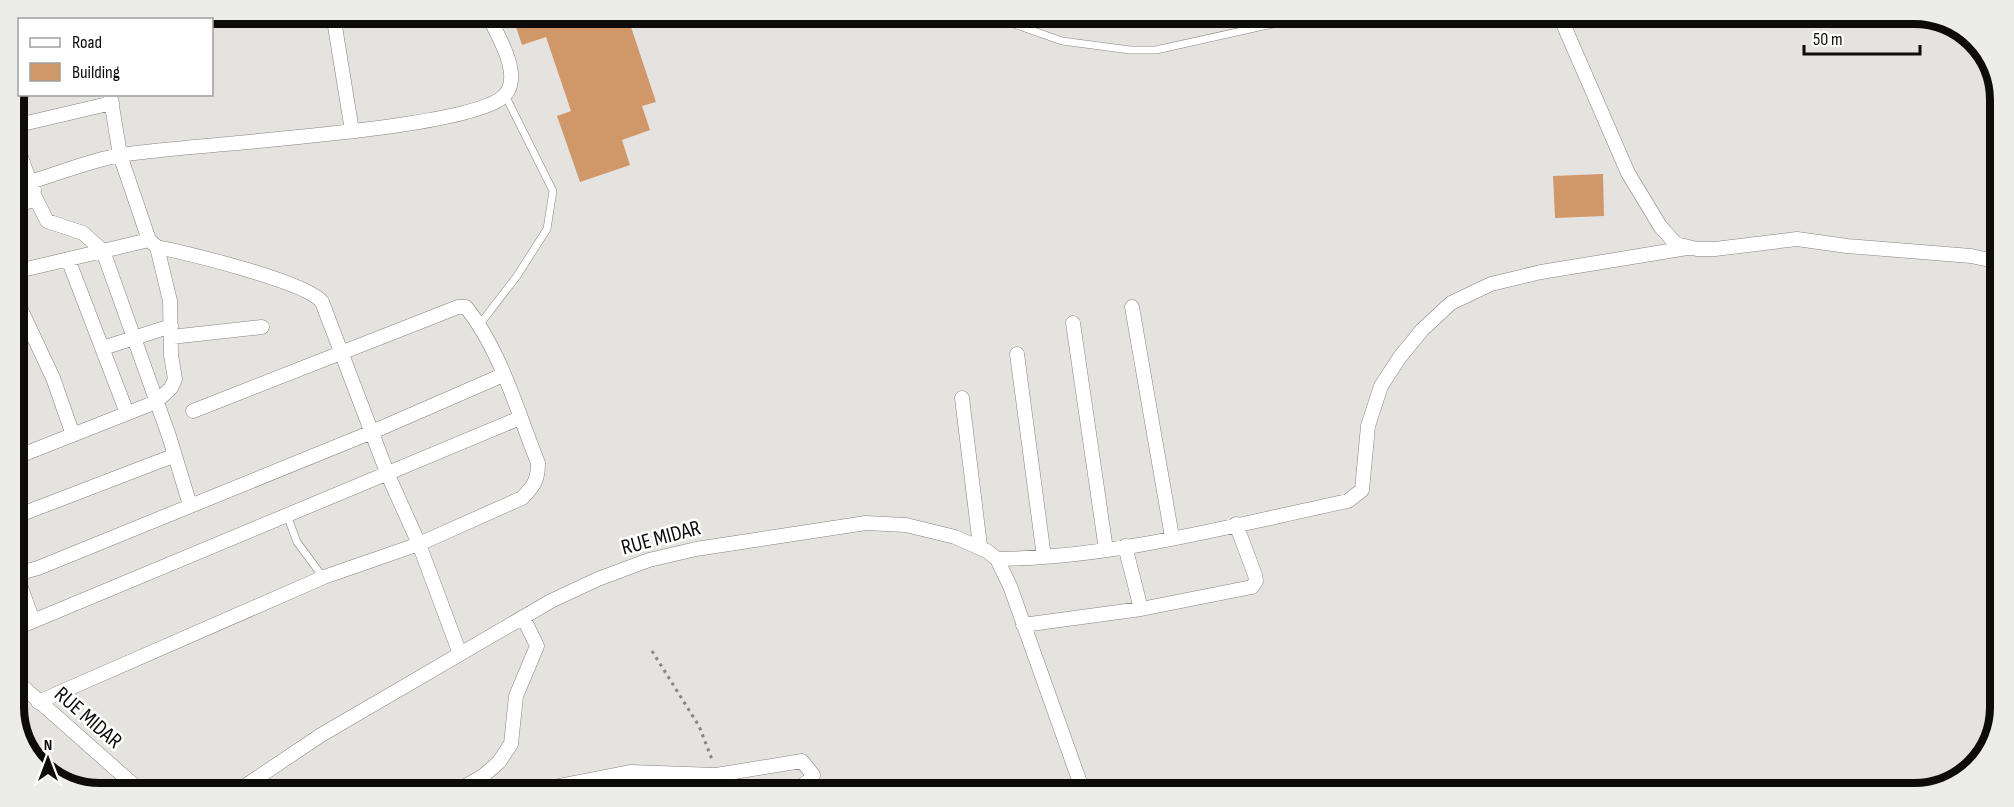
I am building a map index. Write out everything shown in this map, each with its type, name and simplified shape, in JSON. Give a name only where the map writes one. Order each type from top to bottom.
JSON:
[{"type":"street","points":[[335,24],[352,131]]},
{"type":"street","points":[[30,182],[120,155],[352,131],[471,110],[495,102],[505,95],[511,84],[511,69],[492,24]]},
{"type":"street","points":[[1563,24],[1628,173],[1660,226],[1676,244],[1687,248]]},
{"type":"street","points":[[24,123],[111,99],[120,155],[153,243],[170,301],[175,379],[171,388],[156,402],[24,455]]},
{"type":"street","points":[[24,168],[47,221],[83,233],[103,250],[190,505]]},
{"type":"street","points":[[24,203],[35,197]]},
{"type":"street","points":[[1080,783],[1050,693],[998,559],[1044,557],[1125,546],[1348,501],[1356,496],[1364,482],[1368,426],[1381,386],[1400,357],[1422,330],[1451,303],[1491,284],[1541,272],[1687,248],[1715,249],[1797,239],[1858,248],[1971,256],[1990,260]]},
{"type":"street","points":[[24,270],[103,250],[153,243],[241,268],[310,291],[317,296],[327,311],[388,475],[419,544],[460,654]]},
{"type":"street","points":[[68,259],[127,413]]},
{"type":"street","points":[[38,702],[324,577],[419,544],[522,498],[535,486],[538,463],[480,324],[466,306],[458,307],[193,411]]},
{"type":"street","points":[[1132,307],[1172,537]]},
{"type":"street","points":[[24,316],[53,378],[73,435]]},
{"type":"street","points":[[1073,323],[1106,549]]},
{"type":"street","points":[[103,348],[132,338],[171,331],[262,327]]},
{"type":"street","points":[[1017,354],[1044,557]]},
{"type":"street","points":[[24,568],[38,567],[372,432],[503,375]]},
{"type":"street","points":[[962,399],[980,546]]},
{"type":"street","points":[[24,625],[388,475],[520,418]]},
{"type":"street","points":[[24,514],[173,456]]},
{"type":"street","name":"RUE MIDAR","points":[[249,783],[321,735],[523,616],[598,579],[649,560],[766,537],[866,523],[929,529],[980,546],[998,559]]},
{"type":"street","points":[[1023,625],[1204,599],[1253,587],[1255,575],[1236,524]]},
{"type":"street","points":[[1125,546],[1141,609]]},
{"type":"street","points":[[24,595],[33,621]]},
{"type":"street","points":[[470,783],[491,769],[511,744],[516,696],[537,651],[534,636],[523,616]]},
{"type":"street","name":"RUE MIDAR","points":[[24,689],[131,783]]},
{"type":"street","points":[[574,783],[630,772],[716,775],[802,761],[813,775],[806,783]]},
{"type":"lane","points":[[1014,24],[1062,41],[1130,50],[1167,48],[1273,24]]},
{"type":"lane","points":[[480,324],[517,276],[547,230],[553,191],[505,95]]},
{"type":"lane","points":[[287,515],[297,542],[324,577]]},
{"type":"path","points":[[652,651],[699,726],[716,775]]},
{"type":"building","points":[[515,24],[630,24],[656,102],[642,106],[650,130],[622,140],[630,165],[580,182],[557,116],[571,111],[546,37],[522,45]]},
{"type":"building","points":[[1603,174],[1604,216],[1555,218],[1553,176]]}]
